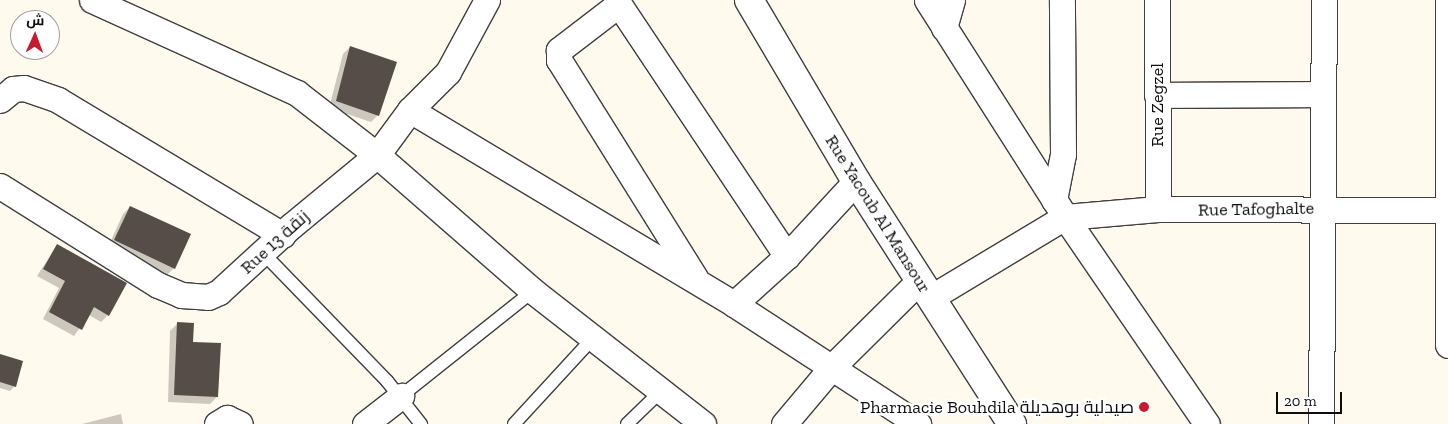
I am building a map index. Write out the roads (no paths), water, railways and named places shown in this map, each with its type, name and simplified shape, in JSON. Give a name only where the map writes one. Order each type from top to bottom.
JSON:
[{"type":"street","points":[[92,0],[297,93],[377,155],[533,291],[703,424]]},
{"type":"street","name":"Rue 13 زنقة","points":[[0,186],[158,285],[181,295],[196,298],[219,292],[264,254],[282,235],[377,155],[410,110],[448,72],[487,0]]},
{"type":"street","name":"Rue Yacoub Al Mansour","points":[[749,0],[856,181],[924,290],[1012,424]]},
{"type":"street","points":[[926,0],[1060,209],[1208,424]]},
{"type":"street","points":[[944,28],[952,0]]},
{"type":"street","points":[[1060,209],[1063,154],[1062,0]]},
{"type":"street","name":"Rue Zegzel","points":[[1157,0],[1158,209]]},
{"type":"street","points":[[1322,424],[1324,0]]},
{"type":"street","points":[[1448,0],[1448,346]]},
{"type":"street","points":[[697,282],[559,60],[559,50],[617,2],[787,256]]},
{"type":"street","points":[[0,100],[13,89],[24,88],[58,100],[282,235]]},
{"type":"street","points":[[1157,95],[1323,94]]},
{"type":"street","points":[[410,110],[734,304],[918,424]]},
{"type":"street","points":[[734,304],[787,256],[856,181]]},
{"type":"street","name":"Rue Tafoghalte","points":[[1060,209],[1322,208],[1447,210]]},
{"type":"street","points":[[784,424],[832,367],[924,290],[1060,209]]},
{"type":"street","points":[[365,424],[400,396]]},
{"type":"street","points":[[217,424],[227,418],[240,424]]},
{"type":"lane","points":[[264,254],[400,396],[421,424]]},
{"type":"lane","points":[[400,396],[533,291]]},
{"type":"lane","points":[[514,424],[594,337]]},
{"type":"lane","points":[[628,424],[660,392]]},
{"type":"place","name":"Pharmacie Bouhdila صيدلية بوهديلة","points":[[1144,407]]}]
